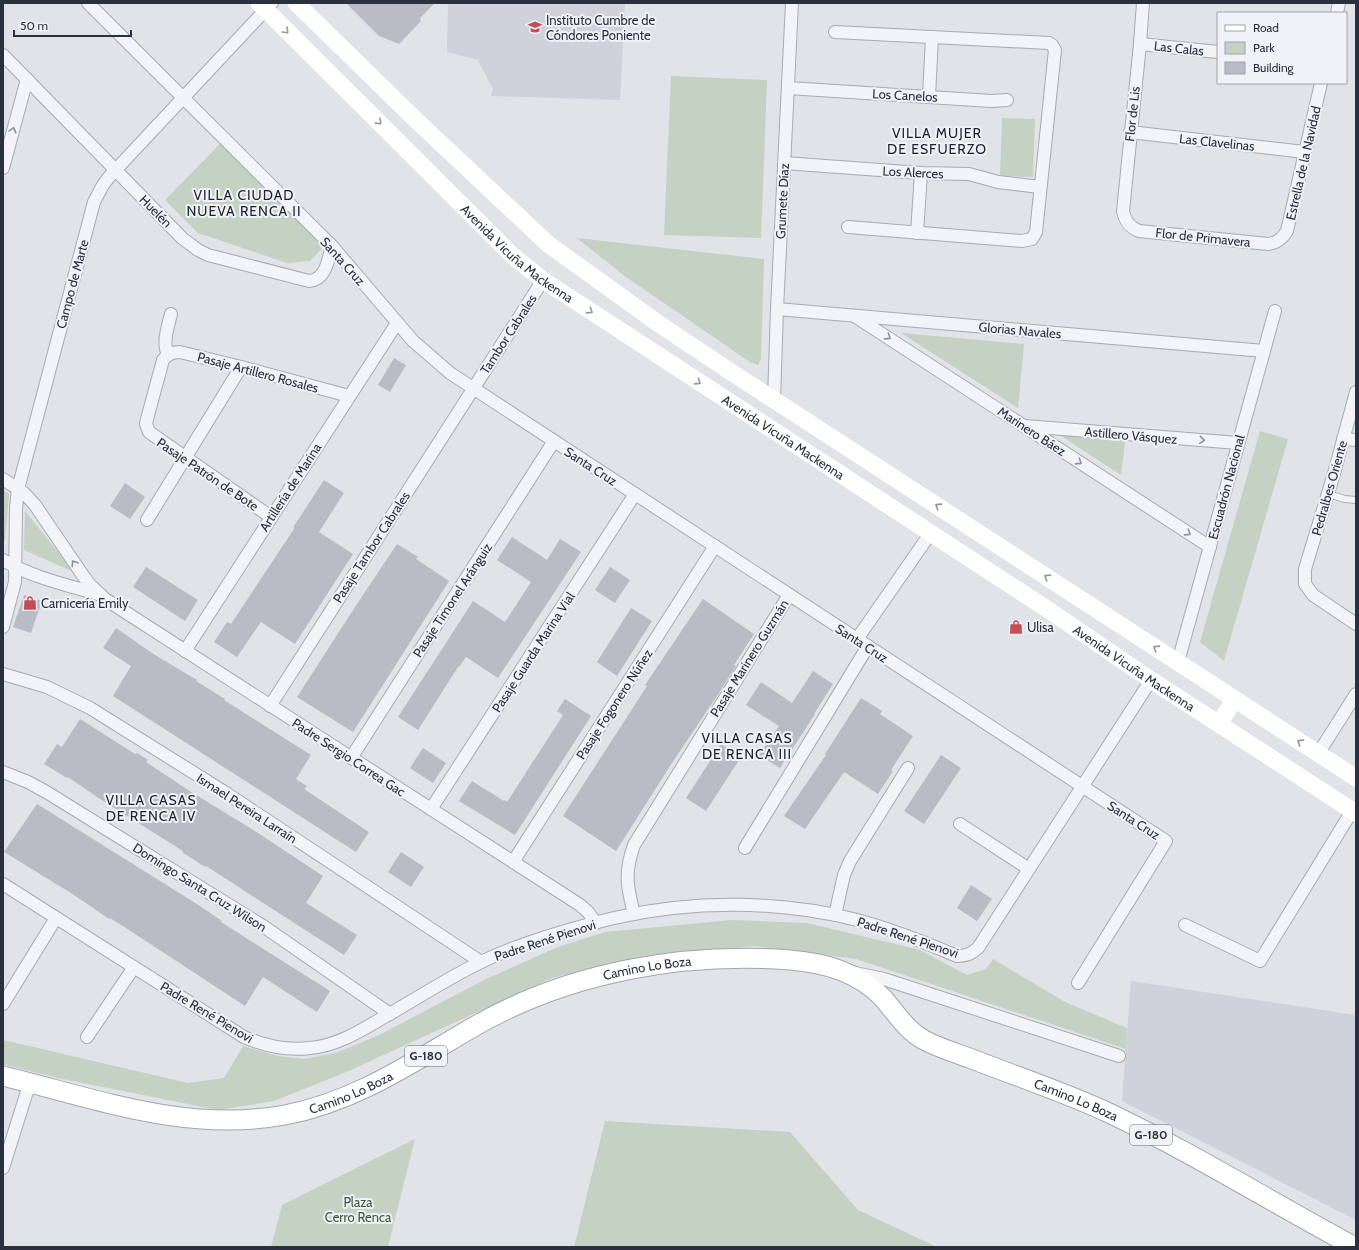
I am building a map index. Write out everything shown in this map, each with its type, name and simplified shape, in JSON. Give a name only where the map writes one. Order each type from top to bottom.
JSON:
[{"type":"main road","name":"Camino Lo Boza","points":[[3,1076],[131,1108],[185,1118],[234,1120],[282,1115],[307,1110],[346,1097],[388,1078],[479,1024],[507,1010],[547,993],[597,977],[660,964],[686,961],[730,959],[792,960],[817,964],[846,972],[871,987],[882,997],[907,1027],[926,1041],[1063,1093],[1110,1113],[1231,1177],[1354,1247]]},
{"type":"street","name":"Santa Cruz","points":[[88,3],[332,246],[413,341],[450,373],[1166,841],[1078,983]]},
{"type":"street","name":"Avenida Vicuña Mackenna","points":[[296,3],[417,121],[548,244],[659,324],[1062,588],[1356,778]]},
{"type":"street","name":"Grumete Díaz","points":[[774,400],[792,3]]},
{"type":"street","name":"Flor de Lis","points":[[1128,224],[1124,218],[1123,211],[1143,3]]},
{"type":"street","name":"Campo de Marte","points":[[3,627],[15,582],[16,508],[18,489],[94,202],[103,185],[183,98],[265,5]]},
{"type":"street","name":"Avenida Vicuña Mackenna","points":[[265,5],[514,257],[543,280],[1047,609],[1150,680],[1355,809]]},
{"type":"street","points":[[835,32],[1049,43],[1054,48],[1036,232],[1032,239],[1028,241],[848,227]]},
{"type":"street","points":[[929,96],[932,37]]},
{"type":"street","name":"Las Calas","points":[[1140,44],[1217,52]]},
{"type":"street","name":"Huelén","points":[[3,55],[182,238],[198,250],[208,255],[294,277],[313,280],[322,276],[325,271],[332,246]]},
{"type":"street","points":[[3,168],[27,79]]},
{"type":"street","name":"Estrella de la Navidad","points":[[1280,240],[1287,231],[1321,84]]},
{"type":"street","name":"Los Canelos","points":[[788,88],[1007,100]]},
{"type":"street","name":"Las Clavelinas","points":[[1130,132],[1305,152]]},
{"type":"street","name":"Los Alerces","points":[[784,163],[969,174],[998,182],[1040,187]]},
{"type":"street","points":[[917,233],[921,172]]},
{"type":"street","name":"Flor de Primavera","points":[[1128,224],[1132,228],[1139,231],[1268,244],[1280,240]]},
{"type":"street","name":"Tambor Cabrales","points":[[473,389],[543,280]]},
{"type":"street","name":"Glorias Navales","points":[[777,310],[1264,351]]},
{"type":"street","name":"Escuadrón Nacional","points":[[1178,662],[1275,311]]},
{"type":"street","points":[[168,355],[165,340],[171,314]]},
{"type":"street","name":"Marinero Báez","points":[[855,316],[1210,547]]},
{"type":"street","name":"Artillería de Marina","points":[[184,651],[397,323]]},
{"type":"street","name":"Pasaje Artillero Rosales","points":[[168,355],[180,352],[349,396]]},
{"type":"street","name":"Pasaje Patrón de Bote","points":[[168,355],[161,364],[146,424],[149,432],[271,517]]},
{"type":"street","points":[[147,520],[241,367]]},
{"type":"street","name":"Pasaje Tambor Cabrales","points":[[270,706],[473,389]]},
{"type":"street","name":"Pedralbes Oriente","points":[[1356,392],[1328,494],[1305,569],[1305,584],[1313,595],[1356,624]]},
{"type":"street","name":"Astillero Vásquez","points":[[1024,426],[1238,443]]},
{"type":"street","points":[[1343,439],[1356,440]]},
{"type":"street","name":"Pasaje Timonel Aránguiz","points":[[351,758],[554,441]]},
{"type":"street","name":"Padre Sergio Correa Gac","points":[[3,479],[29,497],[84,577],[98,594],[112,605],[580,905],[588,912],[596,923]]},
{"type":"street","name":"Pasaje Guarda Marina Vial","points":[[431,809],[635,494]]},
{"type":"street","points":[[856,639],[930,534]]},
{"type":"street","name":"Pasaje Fogonero Núñez","points":[[512,862],[715,546]]},
{"type":"street","name":"Padre Sergio Correa Gac","points":[[3,560],[15,567],[37,576],[98,594]]},
{"type":"street","points":[[1047,609],[1062,588]]},
{"type":"street","name":"Pasaje Marinero Guzmán","points":[[634,914],[627,886],[629,858],[634,845],[789,595]]},
{"type":"street","points":[[745,848],[868,646]]},
{"type":"street","name":"Ismael Pereira Larraín","points":[[3,674],[47,687],[90,708],[226,793],[481,962]]},
{"type":"street","name":"Padre René Pienovi","points":[[3,884],[244,1037],[270,1046],[297,1049],[323,1046],[347,1038],[459,973],[481,962],[538,939],[634,914],[683,908],[739,905],[803,910],[836,915],[898,932],[957,956],[968,954],[978,948],[1150,680]]},
{"type":"street","points":[[1318,754],[1356,694]]},
{"type":"street","points":[[1219,724],[1234,700]]},
{"type":"street","points":[[836,915],[844,876],[850,861],[908,768]]},
{"type":"street","name":"Domingo Santa Cruz Wilson","points":[[3,772],[28,782],[87,816],[263,926],[390,1014]]},
{"type":"street","points":[[1185,925],[1260,961],[1355,809]]},
{"type":"street","points":[[960,824],[1029,868]]},
{"type":"street","points":[[3,1004],[56,918]]},
{"type":"street","points":[[87,1037],[134,967]]},
{"type":"street","name":"Camino Lo Boza","points":[[846,972],[884,979],[1119,1056]]},
{"type":"street","points":[[3,1168],[30,1082]]},
{"type":"lane","points":[[1328,494],[1356,500]]},
{"type":"shaded area","name":"Instituto Cumbre de Cóndores Poniente","points":[[448,3],[625,3],[620,100],[491,96],[493,89],[478,60],[447,52]]},
{"type":"shaded area","points":[[1131,981],[1356,1015],[1356,1220],[1122,1101]]},
{"type":"green space","points":[[671,76],[767,80],[761,238],[664,235]]},
{"type":"green space","points":[[1002,118],[1035,119],[1033,177],[1000,176]]},
{"type":"green space","points":[[220,144],[323,247],[310,261],[287,263],[198,233],[165,200]]},
{"type":"green space","points":[[577,238],[764,259],[761,359],[758,365],[750,362],[626,277]]},
{"type":"green space","points":[[901,333],[1024,344],[1018,408]]},
{"type":"green space","points":[[1260,431],[1288,439],[1224,661],[1200,642]]},
{"type":"green space","points":[[1055,432],[1125,442],[1121,475]]},
{"type":"green space","points":[[3,490],[9,494],[5,541],[3,540]]},
{"type":"green space","points":[[25,511],[74,572],[24,550]]},
{"type":"green space","points":[[732,920],[807,923],[920,950],[967,975],[986,969],[993,959],[1065,1002],[1127,1028],[1126,1049],[856,959],[755,946],[645,957],[552,978],[344,1073],[274,1101],[218,1110],[58,1078],[3,1064],[3,1040],[188,1083],[224,1078],[243,1046],[278,1056],[304,1059],[336,1053],[379,1035],[484,980],[558,947],[605,932]]},
{"type":"green space","points":[[605,1121],[790,1132],[858,1210],[937,1247],[574,1247]]},
{"type":"green space","name":"Plaza Cerro Renca","points":[[415,1139],[388,1247],[271,1247],[282,1205]]},
{"type":"building","points":[[346,3],[435,3],[420,18],[421,21],[399,44],[379,36]]},
{"type":"building","points":[[394,358],[406,365],[390,392],[378,385]]},
{"type":"building","points":[[324,480],[344,493],[319,532],[353,554],[295,644],[261,622],[237,657],[214,642],[227,622],[231,624],[294,529],[294,526]]},
{"type":"building","points":[[125,483],[145,497],[130,519],[110,506]]},
{"type":"building","points":[[512,537],[547,560],[560,539],[581,552],[498,678],[466,657],[418,730],[398,717],[473,601],[505,622],[531,582],[497,560]]},
{"type":"building","points":[[397,544],[418,557],[416,559],[449,581],[353,732],[297,697]]},
{"type":"building","points":[[146,567],[198,600],[185,621],[133,587]]},
{"type":"building","points":[[610,567],[630,580],[615,603],[595,590]]},
{"type":"building","points":[[24,595],[42,601],[31,633],[13,627]]},
{"type":"building","points":[[703,599],[754,634],[734,665],[736,666],[719,693],[616,851],[563,816],[647,686],[645,685]]},
{"type":"building","points":[[631,608],[652,621],[617,676],[597,662]]},
{"type":"building","points":[[116,628],[155,655],[197,680],[196,681],[225,699],[224,700],[311,755],[296,779],[307,786],[304,789],[369,832],[356,852],[113,696],[131,666],[103,648]]},
{"type":"building","points":[[813,671],[833,684],[780,768],[759,755],[779,726],[746,705],[761,682],[792,703]]},
{"type":"building","points":[[861,698],[882,711],[880,714],[913,736],[891,770],[893,771],[878,794],[844,772],[805,829],[784,816],[826,755],[825,754]]},
{"type":"building","points":[[565,699],[591,716],[515,835],[459,801],[472,781],[507,802],[563,715],[557,711]]},
{"type":"building","points":[[80,719],[135,754],[137,753],[148,760],[146,762],[185,788],[258,833],[323,876],[306,903],[357,935],[344,955],[206,866],[205,867],[182,852],[183,851],[68,777],[67,778],[44,764],[57,744],[62,747]]},
{"type":"building","points":[[721,744],[741,757],[706,811],[686,798]]},
{"type":"building","points":[[423,748],[446,763],[433,783],[410,768]]},
{"type":"building","points":[[941,755],[961,768],[924,824],[904,811]]},
{"type":"building","points":[[37,804],[200,906],[222,921],[221,922],[330,991],[317,1012],[263,977],[245,1006],[126,928],[110,918],[109,919],[71,893],[4,852]]},
{"type":"building","points":[[401,852],[424,867],[411,887],[388,872]]},
{"type":"building","points":[[971,885],[992,899],[977,921],[957,908]]},
{"type":"place","name":"Instituto Cumbre de Cóndores Poniente","points":[[535,27]]},
{"type":"place","name":"Carnicería Emily","points":[[30,603]]},
{"type":"place","name":"Ulisa","points":[[1016,627]]},
{"type":"district","name":"VILLA MUJER DE ESFUERZO","points":[[937,142]]},
{"type":"district","name":"VILLA CIUDAD NUEVA RENCA II","points":[[244,204]]},
{"type":"district","name":"VILLA CASAS DE RENCA III","points":[[747,746]]},
{"type":"district","name":"VILLA CASAS DE RENCA IV","points":[[151,808]]}]
